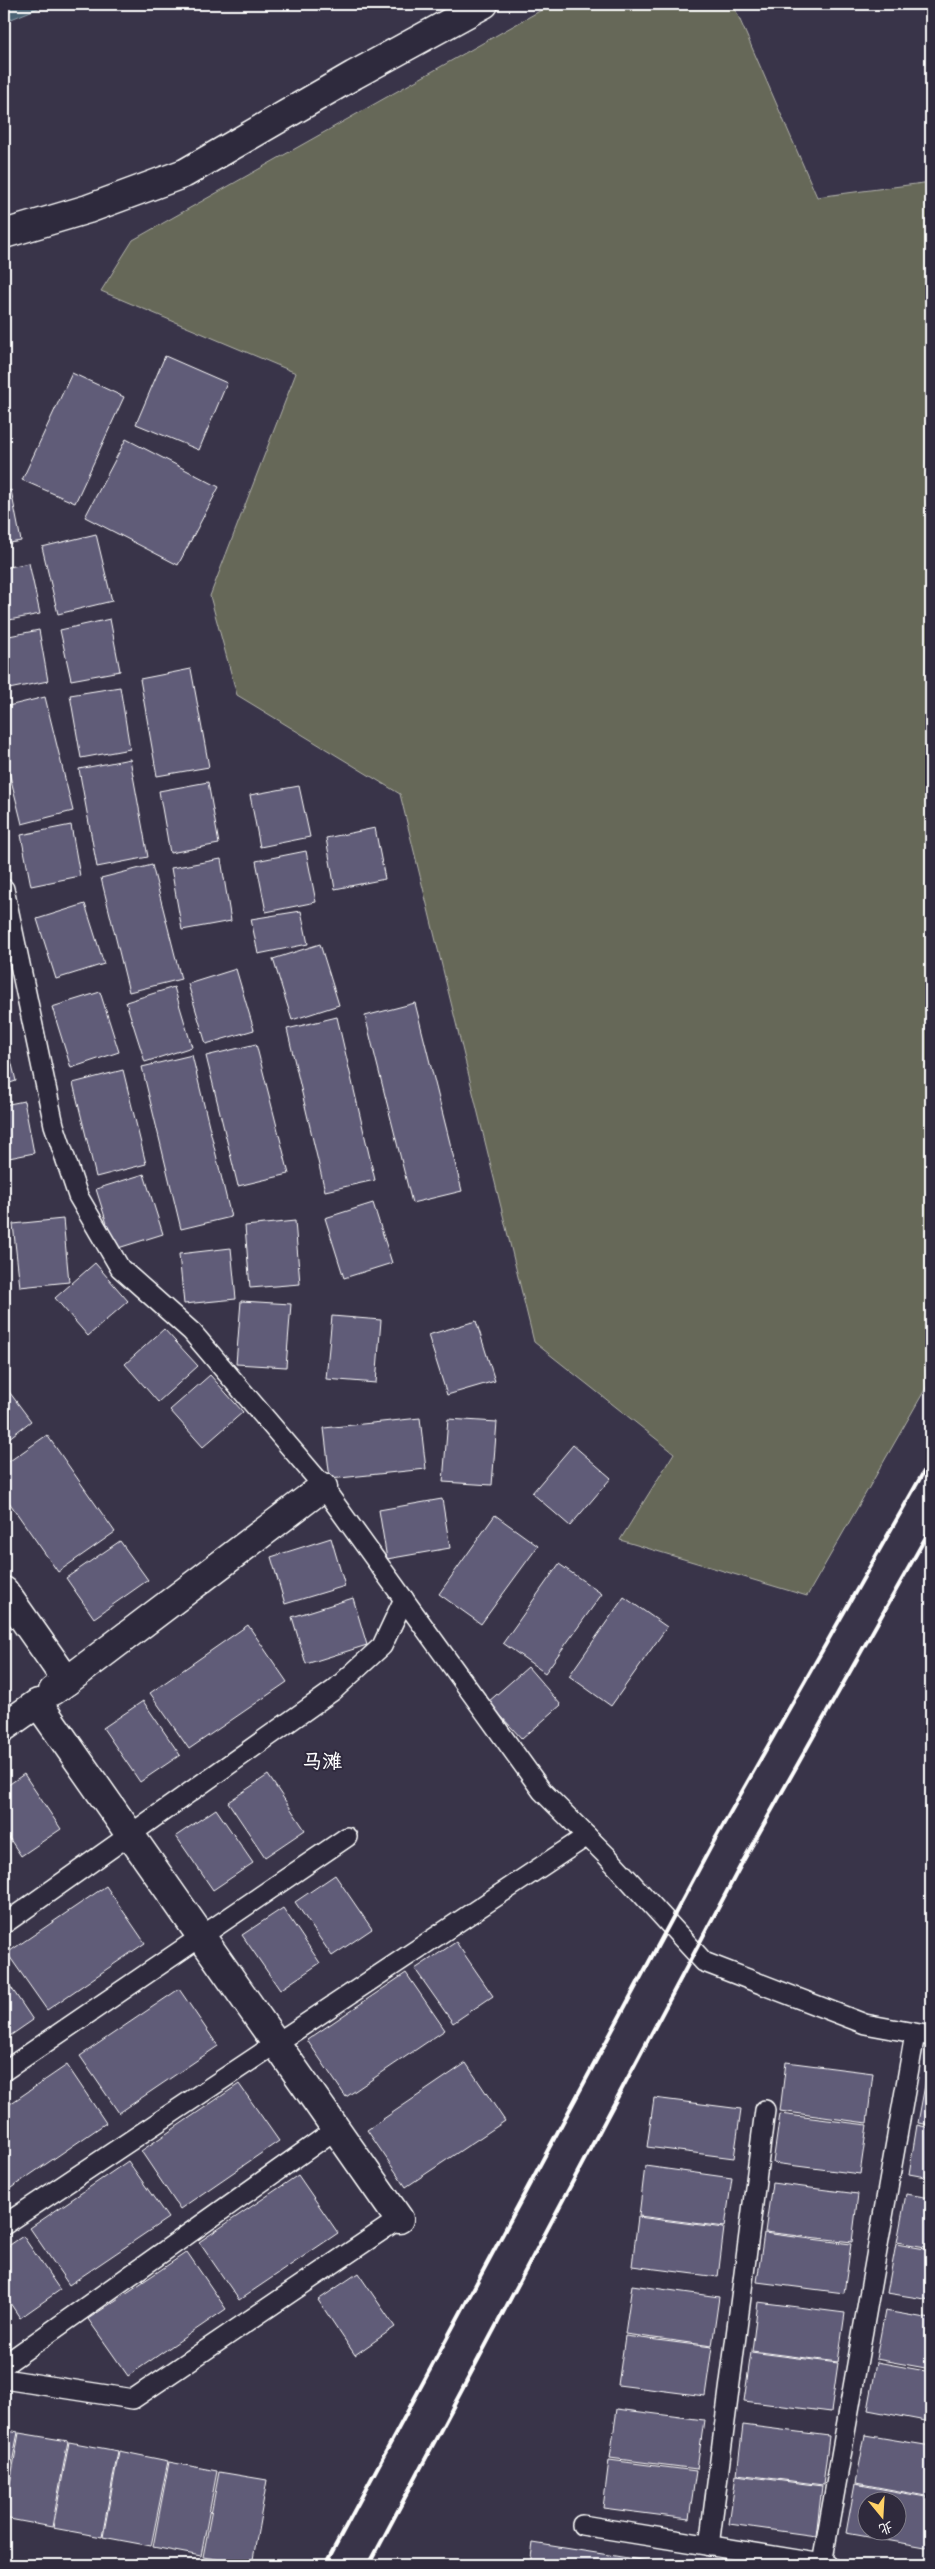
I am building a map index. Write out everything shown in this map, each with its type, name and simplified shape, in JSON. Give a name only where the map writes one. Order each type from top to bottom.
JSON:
[{"type":"street","points":[[4,234],[88,209],[185,173],[354,75],[484,4]]},
{"type":"street","points":[[4,1727],[323,1487]]},
{"type":"street","points":[[4,1591],[67,1681]]},
{"type":"street","points":[[38,1702],[399,2219]]},
{"type":"lane","points":[[4,889],[54,1125],[78,1196],[120,1268],[192,1332],[323,1487],[542,1791],[587,1836],[704,1962],[865,2024],[923,2035],[826,2565],[582,2525]]},
{"type":"lane","points":[[4,1924],[334,1690],[382,1646],[404,1599]]},
{"type":"lane","points":[[4,2071],[347,1836]]},
{"type":"lane","points":[[4,2225],[587,1836]]},
{"type":"lane","points":[[709,2546],[765,2110]]},
{"type":"lane","points":[[4,2364],[336,2129]]},
{"type":"lane","points":[[4,2378],[133,2399],[399,2219]]},
{"type":"green space","points":[[552,4],[733,4],[817,197],[931,182],[931,1379],[807,1596],[620,1540],[674,1453],[534,1342],[400,794],[237,695],[210,596],[296,373],[101,291],[133,240]]},
{"type":"water","points":[[4,4],[48,4],[4,22]]},
{"type":"building","points":[[165,356],[227,383],[199,450],[136,424]]},
{"type":"building","points":[[72,373],[124,397],[75,503],[22,480]]},
{"type":"building","points":[[126,439],[219,487],[178,565],[85,517]]},
{"type":"building","points":[[11,490],[21,541],[4,544],[4,492]]},
{"type":"building","points":[[96,534],[112,601],[58,614],[42,547]]},
{"type":"building","points":[[29,563],[40,614],[4,621],[4,568]]},
{"type":"building","points":[[110,619],[120,671],[71,680],[60,630]]},
{"type":"building","points":[[39,630],[48,681],[4,690],[4,637]]},
{"type":"building","points":[[191,669],[209,767],[157,776],[140,679]]},
{"type":"building","points":[[120,687],[130,749],[81,758],[70,695]]},
{"type":"building","points":[[45,697],[73,811],[22,824],[4,752],[4,707]]},
{"type":"building","points":[[130,759],[148,857],[97,867],[79,769]]},
{"type":"building","points":[[208,782],[219,844],[170,853],[159,791]]},
{"type":"building","points":[[299,786],[310,837],[260,847],[250,795]]},
{"type":"building","points":[[71,825],[80,876],[31,886],[21,835]]},
{"type":"building","points":[[375,828],[385,879],[335,889],[326,838]]},
{"type":"building","points":[[306,851],[316,902],[266,912],[256,861]]},
{"type":"building","points":[[221,859],[231,921],[182,930],[171,868]]},
{"type":"building","points":[[152,865],[181,979],[129,992],[101,878]]},
{"type":"building","points":[[85,904],[104,964],[56,979],[37,919]]},
{"type":"building","points":[[301,911],[308,944],[258,954],[251,919]]},
{"type":"building","points":[[320,944],[339,1005],[292,1020],[273,959]]},
{"type":"building","points":[[236,969],[254,1030],[206,1044],[188,984]]},
{"type":"building","points":[[174,987],[192,1047],[145,1062],[126,1002]]},
{"type":"building","points":[[100,992],[119,1052],[71,1068],[52,1007]]},
{"type":"building","points":[[415,1003],[462,1191],[412,1203],[365,1016]]},
{"type":"building","points":[[337,1017],[375,1180],[325,1191],[287,1029]]},
{"type":"building","points":[[4,1031],[16,1081],[4,1085]]},
{"type":"building","points":[[256,1044],[289,1174],[238,1186],[206,1056]]},
{"type":"building","points":[[192,1055],[231,1217],[181,1229],[142,1067]]},
{"type":"building","points":[[123,1070],[146,1164],[96,1177],[73,1083]]},
{"type":"building","points":[[24,1101],[34,1153],[4,1159],[4,1105]]},
{"type":"building","points":[[144,1174],[163,1234],[115,1249],[96,1189]]},
{"type":"building","points":[[373,1203],[392,1263],[344,1278],[325,1218]]},
{"type":"building","points":[[63,1219],[69,1282],[20,1287],[13,1224]]},
{"type":"building","points":[[295,1221],[300,1284],[250,1288],[245,1226]]},
{"type":"building","points":[[231,1248],[236,1299],[184,1304],[179,1254]]},
{"type":"building","points":[[95,1263],[128,1301],[88,1336],[55,1298]]},
{"type":"building","points":[[241,1301],[291,1304],[286,1367],[236,1364]]},
{"type":"building","points":[[332,1316],[381,1320],[376,1383],[326,1379]]},
{"type":"building","points":[[476,1321],[495,1381],[447,1395],[428,1335]]},
{"type":"building","points":[[164,1329],[198,1366],[158,1402],[125,1364]]},
{"type":"building","points":[[210,1375],[243,1412],[203,1447],[170,1410]]},
{"type":"building","points":[[4,1385],[31,1421],[4,1442]]},
{"type":"building","points":[[420,1418],[426,1469],[330,1479],[324,1428]]},
{"type":"building","points":[[448,1419],[497,1422],[492,1485],[443,1482]]},
{"type":"building","points":[[47,1435],[115,1532],[58,1572],[4,1495],[4,1465]]},
{"type":"building","points":[[573,1445],[611,1478],[570,1526],[532,1493]]},
{"type":"building","points":[[442,1499],[450,1548],[387,1559],[379,1510]]},
{"type":"building","points":[[495,1515],[538,1546],[481,1624],[439,1594]]},
{"type":"building","points":[[331,1538],[345,1586],[285,1604],[271,1557]]},
{"type":"building","points":[[120,1541],[148,1580],[94,1618],[66,1578]]},
{"type":"building","points":[[559,1564],[602,1594],[545,1673],[503,1643]]},
{"type":"building","points":[[624,1597],[667,1627],[611,1706],[569,1676]]},
{"type":"building","points":[[353,1598],[367,1645],[306,1664],[292,1617]]},
{"type":"building","points":[[248,1625],[287,1682],[189,1749],[150,1693]]},
{"type":"building","points":[[528,1667],[561,1705],[522,1739],[488,1702]]},
{"type":"building","points":[[143,1701],[180,1755],[140,1782],[103,1728]]},
{"type":"building","points":[[24,1774],[61,1829],[21,1856],[4,1830],[4,1788]]},
{"type":"building","points":[[268,1775],[305,1830],[265,1857],[228,1802]]},
{"type":"building","points":[[216,1809],[253,1863],[213,1890],[176,1836]]},
{"type":"building","points":[[335,1875],[372,1929],[332,1956],[295,1902]]},
{"type":"building","points":[[106,1886],[145,1943],[47,2010],[7,1953]]},
{"type":"building","points":[[283,1908],[320,1963],[280,1990],[242,1935]]},
{"type":"building","points":[[456,1942],[493,1996],[453,2023],[415,1969]]},
{"type":"building","points":[[406,1973],[445,2030],[346,2097],[307,2040]]},
{"type":"building","points":[[4,1977],[33,2020],[4,2040]]},
{"type":"building","points":[[179,1989],[218,2046],[119,2113],[80,2056]]},
{"type":"building","points":[[786,2062],[873,2073],[867,2123],[780,2111]]},
{"type":"building","points":[[466,2063],[505,2121],[406,2187],[367,2130]]},
{"type":"building","points":[[67,2065],[106,2123],[8,2190],[4,2184],[4,2108]]},
{"type":"building","points":[[927,2074],[931,2075],[931,2125],[918,2123]]},
{"type":"building","points":[[239,2084],[279,2141],[180,2209],[141,2151]]},
{"type":"building","points":[[654,2098],[741,2109],[734,2158],[647,2147]]},
{"type":"building","points":[[780,2114],[867,2125],[860,2174],[773,2163]]},
{"type":"building","points":[[917,2125],[931,2128],[931,2178],[909,2174]]},
{"type":"building","points":[[128,2161],[168,2218],[69,2285],[30,2228]]},
{"type":"building","points":[[645,2166],[732,2178],[725,2227],[639,2216]]},
{"type":"building","points":[[298,2175],[338,2233],[239,2300],[199,2242]]},
{"type":"building","points":[[772,2183],[858,2194],[852,2242],[765,2232]]},
{"type":"building","points":[[906,2194],[931,2198],[931,2248],[897,2242]]},
{"type":"building","points":[[638,2217],[724,2228],[718,2277],[632,2266]]},
{"type":"building","points":[[764,2233],[851,2244],[844,2293],[757,2282]]},
{"type":"building","points":[[23,2236],[60,2290],[20,2318],[4,2294],[4,2249]]},
{"type":"building","points":[[896,2244],[931,2250],[931,2300],[887,2293]]},
{"type":"building","points":[[187,2252],[226,2309],[128,2376],[88,2319]]},
{"type":"building","points":[[358,2273],[395,2327],[355,2355],[318,2300]]},
{"type":"building","points":[[632,2285],[719,2297],[712,2346],[625,2334]]},
{"type":"building","points":[[758,2302],[845,2313],[838,2362],[752,2351]]},
{"type":"building","points":[[885,2311],[931,2319],[931,2369],[876,2359]]},
{"type":"building","points":[[625,2336],[712,2347],[705,2396],[618,2385]]},
{"type":"building","points":[[751,2352],[838,2363],[831,2412],[744,2401]]},
{"type":"building","points":[[877,2362],[931,2372],[931,2422],[868,2410]]},
{"type":"building","points":[[617,2409],[704,2420],[697,2469],[610,2458]]},
{"type":"building","points":[[743,2425],[829,2436],[823,2485],[737,2474]]},
{"type":"building","points":[[4,2429],[18,2432],[4,2504]]},
{"type":"building","points":[[19,2433],[68,2441],[52,2527],[4,2518]]},
{"type":"building","points":[[865,2435],[931,2446],[931,2497],[856,2483]]},
{"type":"building","points":[[69,2442],[118,2451],[102,2537],[53,2528]]},
{"type":"building","points":[[119,2451],[168,2461],[151,2546],[103,2537]]},
{"type":"building","points":[[609,2460],[696,2471],[689,2519],[603,2508]]},
{"type":"building","points":[[169,2462],[217,2471],[201,2556],[153,2547]]},
{"type":"building","points":[[219,2472],[267,2480],[252,2565],[203,2557]]},
{"type":"building","points":[[736,2475],[822,2486],[816,2536],[729,2524]]},
{"type":"building","points":[[855,2484],[898,2492],[858,2492],[858,2535],[846,2533]]},
{"type":"building","points":[[908,2494],[931,2498],[931,2548],[897,2542],[908,2542]]},
{"type":"building","points":[[533,2543],[647,2561],[647,2565],[530,2565]]},
{"type":"railway","points":[[325,2565],[714,1841],[931,1459]]},
{"type":"railway","points":[[369,2565],[742,1863],[931,1528]]},
{"type":"district","name":"马滩","points":[[322,1763]]}]
